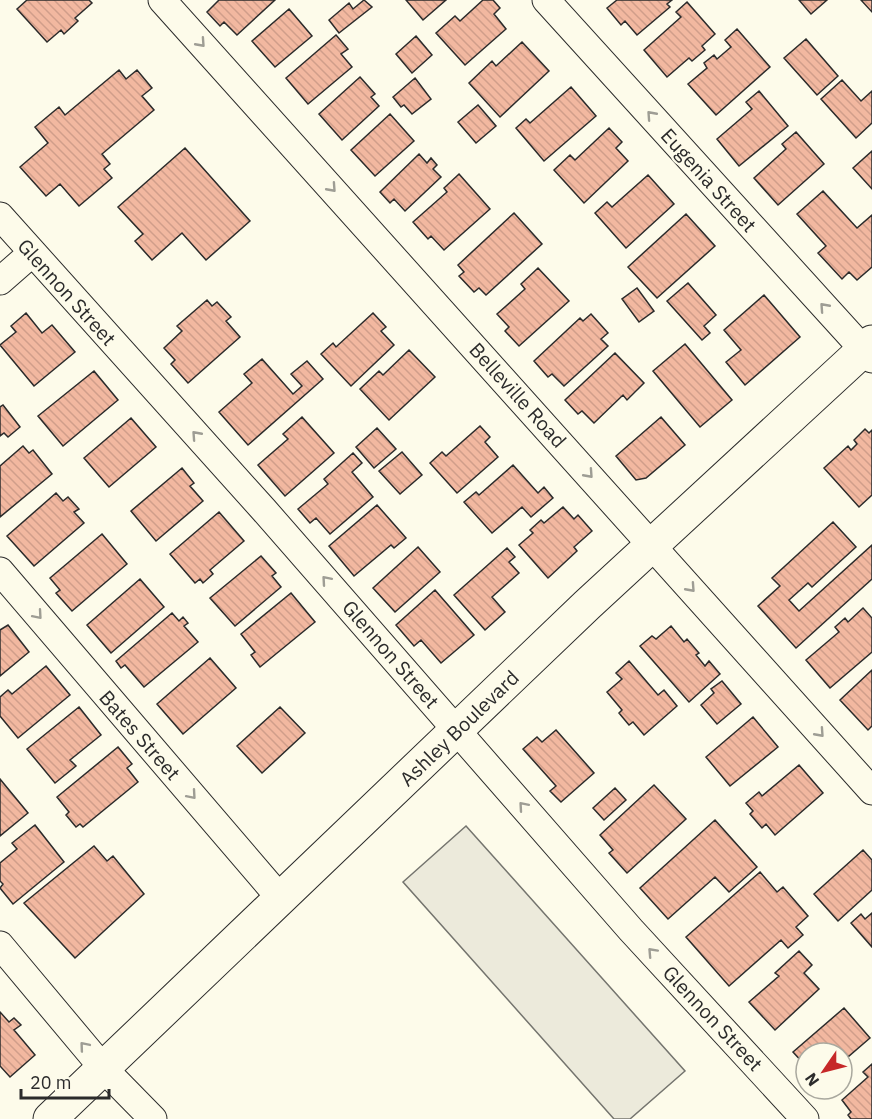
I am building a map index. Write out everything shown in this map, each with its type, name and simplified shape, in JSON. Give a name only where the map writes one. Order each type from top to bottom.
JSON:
[{"type":"main road","name":"Ashley Boulevard","points":[[50,1119],[652,544],[869,350]]},
{"type":"street","name":"Belleville Road","points":[[162,0],[872,791]]},
{"type":"street","name":"Eugenia Street","points":[[546,0],[869,350]]},
{"type":"street","name":"Glennon Street","points":[[0,216],[264,510],[631,930],[806,1119]]},
{"type":"street","points":[[0,281],[32,253]]},
{"type":"street","name":"Bates Street","points":[[0,571],[281,899]]},
{"type":"street","points":[[0,945],[103,1068],[153,1119]]},
{"type":"shaded area","points":[[466,826],[685,1071],[630,1119],[614,1119],[403,882]]},
{"type":"building","points":[[27,0],[89,0],[92,3],[75,18],[78,21],[64,34],[61,30],[47,42],[17,9]]},
{"type":"building","points":[[219,0],[275,0],[237,35],[224,22],[220,26],[207,12]]},
{"type":"building","points":[[364,0],[372,7],[339,33],[329,20],[349,3],[353,9]]},
{"type":"building","points":[[406,0],[446,0],[423,20]]},
{"type":"building","points":[[483,0],[493,0],[500,8],[494,14],[506,29],[465,65],[436,33],[455,16],[460,21]]},
{"type":"building","points":[[617,0],[672,0],[667,4],[670,7],[637,35],[625,21],[621,25],[607,8]]},
{"type":"building","points":[[799,0],[827,0],[811,14]]},
{"type":"building","points":[[861,0],[872,0],[872,12]]},
{"type":"building","points":[[687,2],[715,34],[702,46],[705,50],[692,61],[689,58],[667,77],[644,50],[681,17],[676,12]]},
{"type":"building","points":[[289,9],[312,36],[275,67],[252,41]]},
{"type":"building","points":[[737,29],[770,67],[716,115],[688,84],[707,68],[704,63],[714,55],[717,59],[731,47],[725,40]]},
{"type":"building","points":[[336,35],[348,49],[341,54],[352,67],[308,104],[286,78]]},
{"type":"building","points":[[416,36],[432,55],[412,73],[396,54]]},
{"type":"building","points":[[806,39],[838,76],[817,95],[784,58]]},
{"type":"building","points":[[522,42],[549,71],[500,117],[469,83],[492,61],[496,66]]},
{"type":"building","points":[[119,70],[126,79],[137,70],[152,88],[142,96],[154,110],[102,154],[110,164],[104,169],[112,178],[79,206],[60,184],[46,196],[20,167],[48,143],[35,127],[59,107],[65,115]]},
{"type":"building","points":[[360,77],[375,94],[371,97],[379,106],[342,140],[319,114]]},
{"type":"building","points":[[415,78],[431,99],[412,114],[404,105],[401,107],[393,97]]},
{"type":"building","points":[[842,80],[861,101],[872,91],[872,123],[856,138],[821,99]]},
{"type":"building","points":[[571,87],[596,116],[544,161],[516,128],[526,119],[530,123]]},
{"type":"building","points":[[759,91],[788,126],[739,166],[717,139],[752,109],[746,102]]},
{"type":"building","points":[[478,105],[496,126],[476,143],[458,122]]},
{"type":"building","points":[[390,114],[414,141],[375,176],[351,150]]},
{"type":"building","points":[[609,128],[622,142],[616,148],[628,161],[584,203],[554,170],[570,155],[575,160]]},
{"type":"building","points":[[796,132],[824,164],[778,205],[754,178],[786,149],[782,144]]},
{"type":"building","points":[[185,148],[250,221],[206,260],[182,233],[152,260],[135,241],[143,234],[118,207]]},
{"type":"building","points":[[872,151],[872,189],[853,168]]},
{"type":"building","points":[[419,154],[427,163],[431,158],[437,165],[433,169],[441,177],[405,211],[394,199],[390,203],[380,192]]},
{"type":"building","points":[[459,174],[490,209],[444,250],[431,236],[428,239],[413,222],[447,192],[444,188]]},
{"type":"building","points":[[648,175],[674,204],[626,248],[595,213],[607,202],[612,207]]},
{"type":"building","points":[[823,191],[857,228],[872,215],[872,267],[857,280],[849,272],[842,279],[818,253],[826,246],[797,214]]},
{"type":"building","points":[[514,213],[542,244],[486,295],[479,288],[474,292],[459,276],[464,272],[458,265]]},
{"type":"building","points":[[686,214],[715,246],[657,298],[628,267]]},
{"type":"building","points":[[538,268],[569,301],[519,346],[505,331],[509,327],[497,314],[525,289],[521,284]]},
{"type":"building","points":[[688,283],[716,315],[704,326],[710,333],[702,340],[667,301]]},
{"type":"building","points":[[637,288],[654,311],[639,322],[622,299]]},
{"type":"building","points":[[764,295],[800,337],[745,385],[726,362],[741,350],[724,330]]},
{"type":"building","points":[[207,300],[212,306],[217,302],[231,317],[226,321],[240,337],[188,383],[171,364],[175,360],[164,348],[182,331],[177,326]]},
{"type":"building","points":[[26,313],[42,333],[52,325],[75,352],[34,386],[0,345],[16,332],[11,326]]},
{"type":"building","points":[[373,313],[386,327],[381,331],[394,345],[351,386],[321,354],[333,343],[336,347]]},
{"type":"building","points":[[591,314],[608,333],[601,339],[608,346],[564,386],[552,374],[548,377],[534,361],[580,318],[583,321]]},
{"type":"building","points":[[685,344],[732,400],[700,427],[653,371]]},
{"type":"building","points":[[409,350],[435,377],[389,420],[360,389],[379,371],[383,375]]},
{"type":"building","points":[[615,353],[644,383],[627,400],[623,395],[594,423],[582,411],[578,414],[565,400]]},
{"type":"building","points":[[262,359],[293,394],[302,386],[291,374],[307,361],[323,379],[248,445],[219,412],[252,383],[244,374]]},
{"type":"building","points":[[94,371],[118,400],[63,446],[38,416]]},
{"type":"building","points":[[3,405],[20,427],[8,437],[4,433],[0,436],[0,407]]},
{"type":"building","points":[[302,417],[334,453],[285,496],[258,465],[288,439],[283,434]]},
{"type":"building","points":[[661,417],[685,445],[646,478],[636,480],[616,456]]},
{"type":"building","points":[[131,418],[156,447],[109,487],[84,458]]},
{"type":"building","points":[[480,426],[490,437],[485,442],[498,457],[457,493],[430,463],[442,452],[446,456]]},
{"type":"building","points":[[377,428],[396,449],[374,468],[356,447]]},
{"type":"building","points":[[865,429],[869,433],[872,430],[872,495],[859,507],[824,468],[848,446],[851,450],[857,444],[854,440]]},
{"type":"building","points":[[23,446],[29,453],[33,450],[52,474],[0,517],[0,466]]},
{"type":"building","points":[[402,452],[422,475],[400,494],[379,471]]},
{"type":"building","points":[[353,453],[362,463],[352,472],[373,497],[330,534],[316,518],[310,523],[298,509],[328,484],[324,479]]},
{"type":"building","points":[[513,465],[538,493],[544,487],[553,498],[531,517],[522,507],[492,533],[464,502],[476,492],[479,495]]},
{"type":"building","points":[[182,468],[194,483],[190,486],[203,501],[156,541],[131,511]]},
{"type":"building","points":[[56,493],[63,501],[68,497],[79,509],[74,512],[84,523],[34,566],[7,536]]},
{"type":"building","points":[[377,505],[406,538],[394,548],[391,545],[354,576],[329,546]]},
{"type":"building","points":[[563,507],[574,519],[578,515],[592,531],[574,547],[577,551],[548,578],[519,545],[533,533],[530,530],[541,520],[544,523]]},
{"type":"building","points":[[219,512],[244,541],[210,570],[213,574],[203,583],[200,579],[195,583],[170,554]]},
{"type":"building","points":[[833,522],[856,547],[812,587],[808,583],[789,600],[799,611],[872,545],[872,579],[796,648],[758,606],[780,586],[772,578]]},
{"type":"building","points":[[102,534],[127,564],[72,611],[56,593],[60,590],[50,578]]},
{"type":"building","points":[[418,547],[440,572],[395,612],[373,588]]},
{"type":"building","points":[[507,548],[515,557],[509,562],[519,573],[492,597],[505,612],[485,630],[454,595]]},
{"type":"building","points":[[261,556],[276,573],[272,576],[281,587],[235,626],[210,598]]},
{"type":"building","points":[[140,579],[164,607],[111,653],[87,625]]},
{"type":"building","points":[[435,590],[474,635],[441,663],[421,640],[414,646],[396,625]]},
{"type":"building","points":[[291,593],[315,622],[260,667],[251,655],[255,652],[241,634]]},
{"type":"building","points":[[863,608],[872,618],[872,652],[830,688],[806,660],[839,632],[835,627],[845,618],[848,622]]},
{"type":"building","points":[[172,613],[179,621],[183,617],[188,623],[184,626],[198,642],[144,687],[125,665],[121,668],[116,661]]},
{"type":"building","points":[[8,625],[29,652],[0,676],[0,630]]},
{"type":"building","points":[[671,626],[684,642],[687,639],[699,653],[696,655],[705,666],[709,661],[720,674],[689,702],[640,646],[652,636],[656,639]]},
{"type":"building","points":[[210,658],[236,688],[183,734],[157,704]]},
{"type":"building","points":[[629,661],[658,695],[664,690],[677,706],[644,735],[633,722],[629,725],[619,713],[622,710],[607,692],[622,679],[616,673]]},
{"type":"building","points":[[46,666],[70,695],[18,738],[0,716],[0,697],[8,690],[12,694]]},
{"type":"building","points":[[872,670],[872,726],[868,730],[840,700]]},
{"type":"building","points":[[722,681],[741,704],[717,724],[701,705],[714,693],[711,689]]},
{"type":"building","points":[[79,707],[101,735],[70,760],[76,766],[55,783],[27,749]]},
{"type":"building","points":[[280,707],[305,733],[262,773],[237,746]]},
{"type":"building","points":[[753,717],[778,747],[730,786],[706,757]]},
{"type":"building","points":[[556,730],[594,773],[561,802],[550,791],[556,786],[523,749],[537,737],[542,742]]},
{"type":"building","points":[[118,747],[132,764],[127,768],[138,782],[83,827],[80,824],[76,827],[66,815],[69,812],[57,797]]},
{"type":"building","points":[[799,765],[823,793],[775,835],[766,824],[762,828],[750,814],[753,811],[746,803],[759,792],[762,796]]},
{"type":"building","points":[[0,779],[28,813],[0,836]]},
{"type":"building","points":[[654,785],[686,819],[627,873],[609,853],[613,850],[600,835]]},
{"type":"building","points":[[615,788],[626,800],[604,820],[593,808]]},
{"type":"building","points":[[715,820],[757,867],[729,892],[715,877],[668,919],[640,888]]},
{"type":"building","points":[[35,825],[64,862],[13,904],[0,888],[3,884],[0,881],[0,863],[17,849],[12,843]]},
{"type":"building","points":[[94,846],[107,861],[113,856],[144,894],[75,958],[24,903]]},
{"type":"building","points":[[863,850],[872,860],[872,890],[838,921],[814,894]]},
{"type":"building","points":[[760,872],[777,892],[783,887],[808,916],[796,927],[803,935],[788,948],[781,940],[729,986],[686,937]]},
{"type":"building","points":[[872,913],[872,947],[851,923],[861,914],[865,919]]},
{"type":"building","points":[[799,951],[812,965],[804,973],[819,989],[775,1030],[749,1002],[779,976],[775,973]]},
{"type":"building","points":[[844,1008],[870,1038],[854,1052],[854,1041],[806,1041]]},
{"type":"building","points":[[0,1012],[9,1022],[14,1018],[21,1025],[14,1030],[35,1055],[10,1077],[0,1066]]},
{"type":"building","points":[[872,1064],[872,1119],[851,1119],[848,1115],[851,1112],[843,1101],[854,1101],[854,1089],[868,1077],[863,1072]]}]
